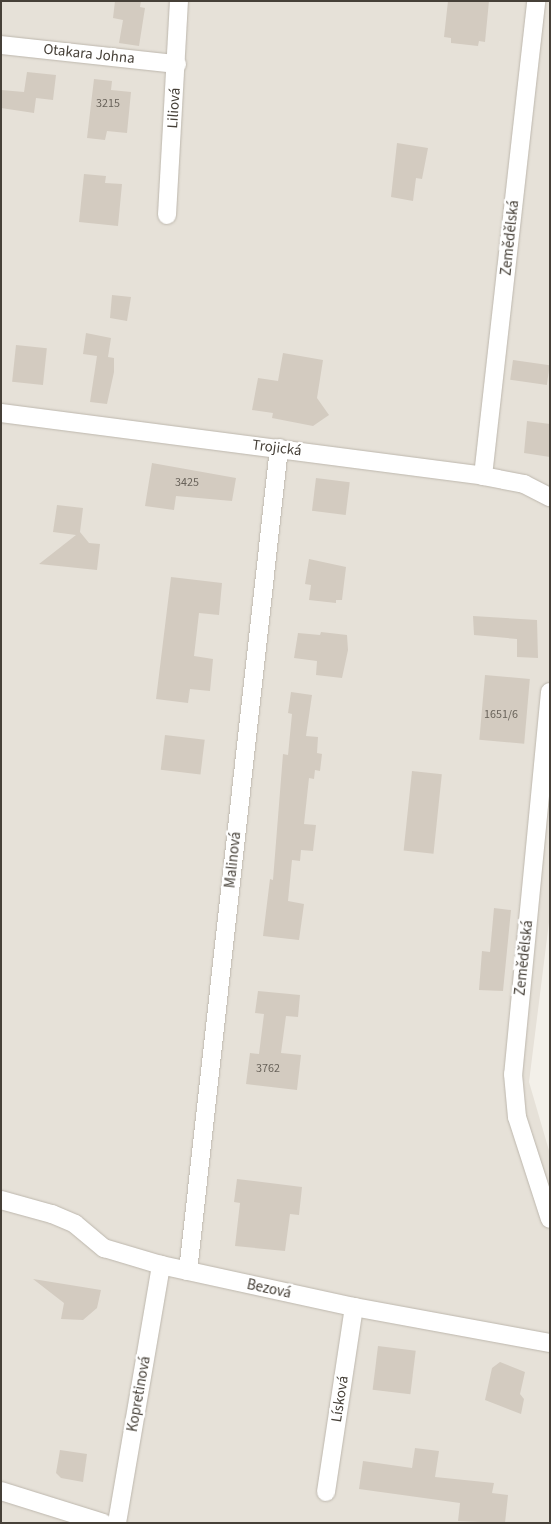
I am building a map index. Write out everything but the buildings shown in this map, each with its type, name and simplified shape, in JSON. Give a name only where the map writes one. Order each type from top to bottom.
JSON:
[{"type":"street","name":"Liliová","points":[[167,215],[177,64],[179,1]]},
{"type":"street","name":"Zemědělská","points":[[483,476],[536,1]]},
{"type":"street","name":"Otakara Johna","points":[[1,45],[177,64]]},
{"type":"street","name":"Trojická","points":[[1,413],[483,476],[524,484],[550,497]]},
{"type":"street","name":"Malinová","points":[[188,1271],[279,448]]},
{"type":"street","name":"Zemědělská","points":[[550,692],[513,1074],[517,1118],[550,1219]]},
{"type":"street","name":"Bezová","points":[[1,1200],[52,1214],[75,1224],[104,1248],[161,1265],[354,1307],[550,1343]]},
{"type":"street","name":"Kopretinová","points":[[117,1523],[161,1265]]},
{"type":"street","name":"Lísková","points":[[326,1492],[354,1307]]},
{"type":"street","points":[[1,1491],[103,1523]]},
{"type":"shaded area","points":[[1,1],[550,1],[550,914],[529,1082],[550,1154],[550,1523],[1,1523]]}]
